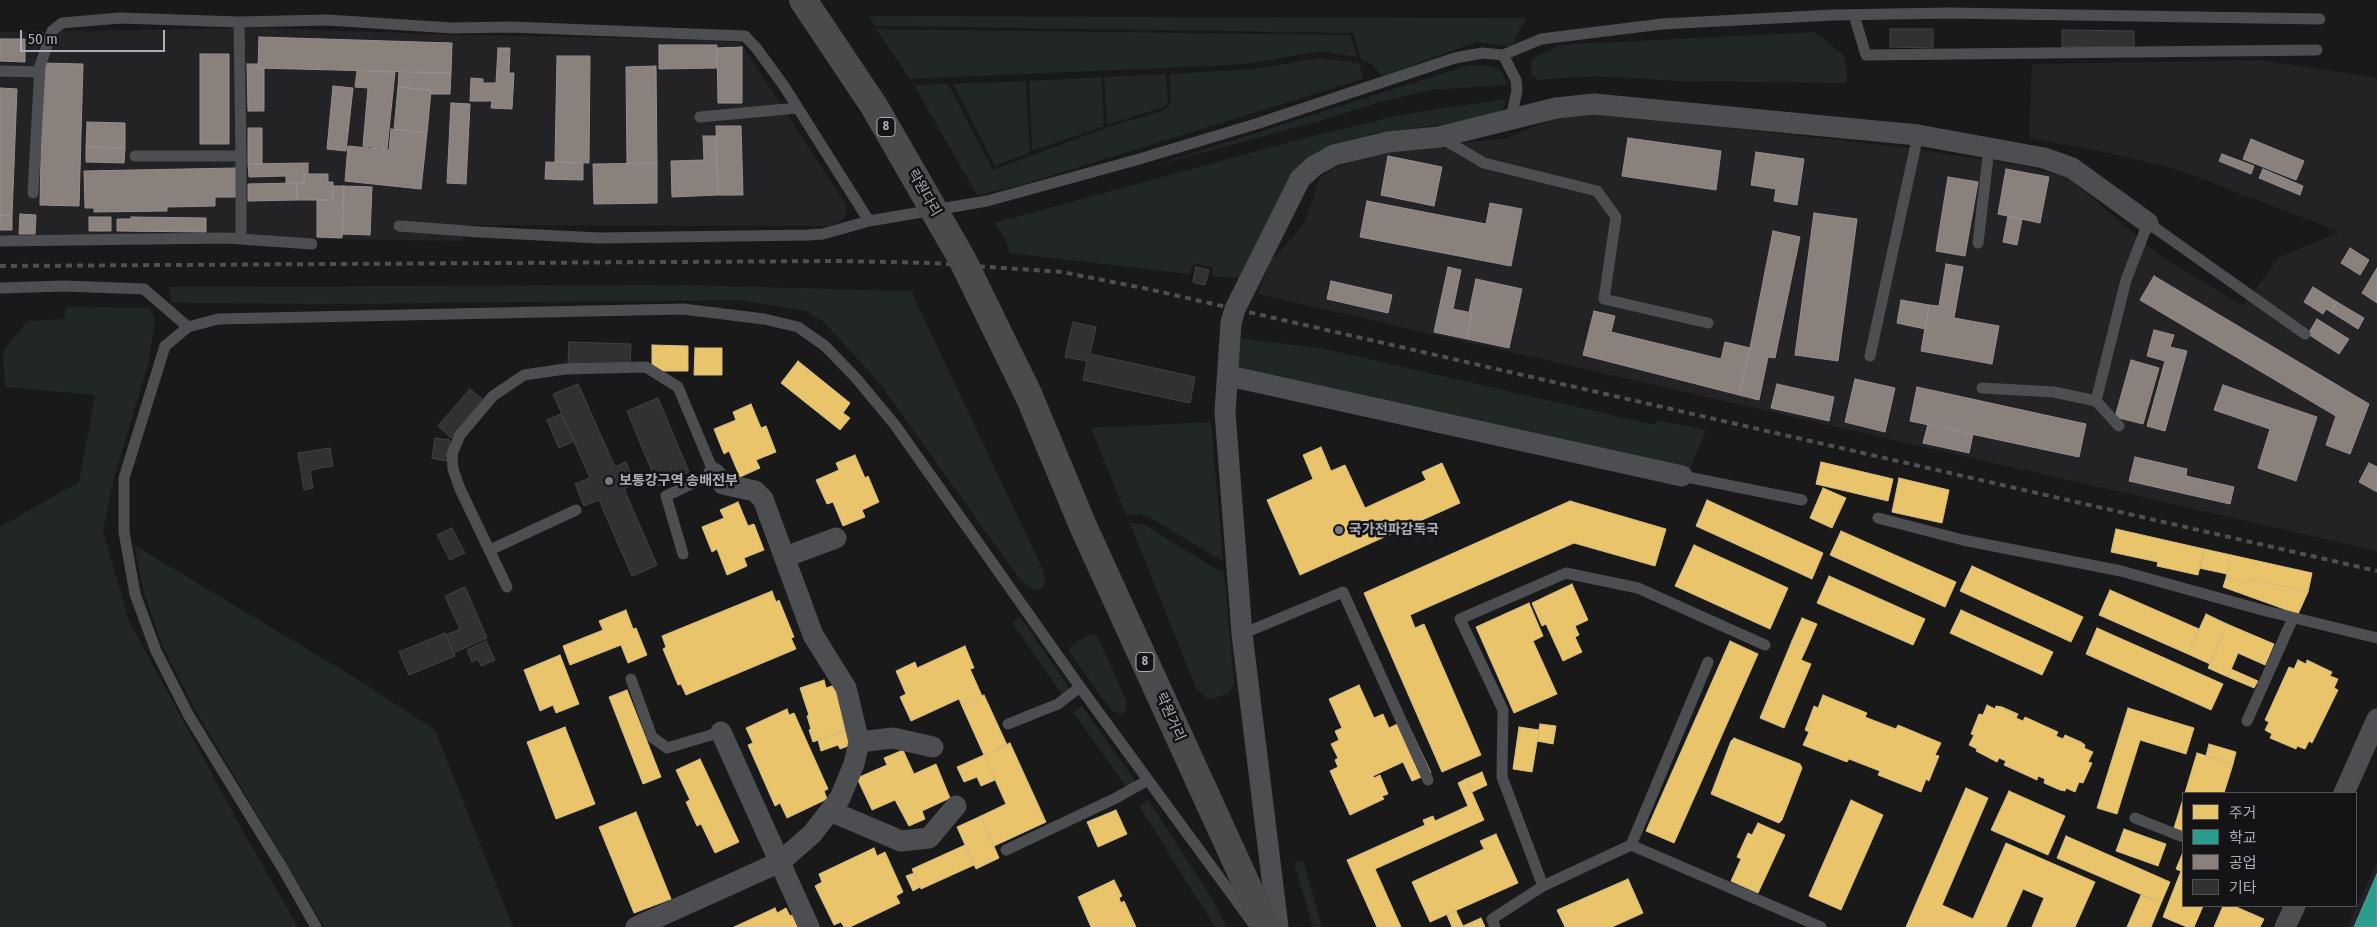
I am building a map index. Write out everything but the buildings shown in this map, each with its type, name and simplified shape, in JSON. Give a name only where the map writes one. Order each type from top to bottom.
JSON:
[{"type":"main road","name":"락원다리","points":[[803,0],[874,106],[962,259],[1028,396]]},
{"type":"main road","name":"락원거리","points":[[1028,396],[1083,526],[1266,927]]},
{"type":"street","points":[[1278,927],[1242,634],[1225,412],[1229,376],[1231,323],[1235,309],[1300,179],[1314,166],[1334,155],[1388,142],[1439,137],[1556,108],[1594,104],[1918,135],[2044,158],[2072,168],[2148,222]]},
{"type":"street","points":[[1229,376],[1682,476]]},
{"type":"street","points":[[636,927],[780,862],[812,834],[840,798],[854,764],[859,742],[846,688],[813,635],[763,499],[755,491],[722,484],[714,474]]},
{"type":"street","points":[[785,557],[836,538]]},
{"type":"street","points":[[2344,792],[2377,719]]},
{"type":"street","points":[[721,732],[809,927]]},
{"type":"street","points":[[859,742],[893,738],[933,747]]},
{"type":"street","points":[[830,811],[901,841],[929,838],[956,806]]},
{"type":"street","points":[[2285,927],[2295,907]]},
{"type":"lane","points":[[398,226],[599,238],[823,234],[869,221],[987,201],[1237,129],[1455,58],[1482,53],[1503,55],[1541,38],[1653,26],[1854,15],[1950,13],[2320,19]]},
{"type":"lane","points":[[1854,15],[1866,55],[2317,50]]},
{"type":"lane","points":[[34,193],[39,72],[52,31],[62,23],[120,18],[239,22],[327,20],[452,28],[520,27],[745,36],[757,49],[797,108],[869,221]]},
{"type":"lane","points":[[239,22],[241,238]]},
{"type":"lane","points":[[1503,55],[1516,80],[1518,91],[1511,118]]},
{"type":"lane","points":[[0,71],[39,72]]},
{"type":"lane","points":[[700,117],[797,108]]},
{"type":"lane","points":[[1870,356],[1918,135]]},
{"type":"lane","points":[[1439,137],[1484,163],[1597,191],[1616,217],[1604,299],[1708,323]]},
{"type":"lane","points":[[1978,243],[1989,148]]},
{"type":"lane","points":[[134,156],[241,156]]},
{"type":"lane","points":[[2096,401],[2126,280],[2148,222],[2305,334]]},
{"type":"lane","points":[[0,241],[241,238],[312,244]]},
{"type":"lane","points":[[0,288],[64,286],[144,290],[188,327]]},
{"type":"lane","points":[[316,927],[283,869],[189,716],[156,651],[135,594],[124,532],[124,478],[166,346],[188,327],[218,319],[683,309],[764,319],[798,327],[824,346],[856,378],[895,425],[1080,687],[1256,927]]},
{"type":"lane","points":[[507,586],[460,489],[453,469],[452,454],[460,436],[493,396],[524,375],[565,368],[646,367],[678,387],[714,474],[666,496],[682,554]]},
{"type":"lane","points":[[1982,388],[2054,392],[2096,401],[2119,426]]},
{"type":"lane","points":[[1682,476],[1802,500]]},
{"type":"lane","points":[[490,550],[576,510]]},
{"type":"lane","points":[[1878,518],[1964,540],[2121,571],[2293,618],[2377,638]]},
{"type":"lane","points":[[1543,886],[1502,777],[1503,710],[1460,619],[1566,573],[1638,588],[1765,645]]},
{"type":"lane","points":[[1242,634],[1344,592],[1428,780]]},
{"type":"lane","points":[[2247,721],[2293,618]]},
{"type":"lane","points":[[1495,927],[1492,919],[1543,886],[1631,845],[1708,662]]},
{"type":"lane","points":[[630,679],[652,736],[667,748],[721,732]]},
{"type":"lane","points":[[1008,724],[1058,704],[1080,687]]},
{"type":"lane","points":[[1006,850],[1116,798],[1148,780]]},
{"type":"lane","points":[[2134,818],[2182,836]]},
{"type":"lane","points":[[1631,845],[1821,927]]},
{"type":"shaded area","points":[[869,16],[1526,18],[1511,47],[1477,42],[1382,76],[1372,64],[1361,59],[1353,33],[875,26]]},
{"type":"shaded area","points":[[265,28],[463,35],[717,40],[741,43],[846,205],[845,218],[830,226],[465,225],[463,241],[0,235],[0,32]]},
{"type":"shaded area","points":[[876,29],[1351,35],[1357,57],[1320,51],[1254,63],[1212,66],[910,79]]},
{"type":"shaded area","points":[[1814,32],[1843,54],[1847,70],[1846,83],[1679,81],[1595,76],[1538,80],[1531,74],[1532,59],[1559,45]]},
{"type":"shaded area","points":[[1321,58],[1359,63],[1363,79],[1018,186],[977,195],[914,85],[948,84],[993,170],[1108,127],[1162,111],[1171,104],[1169,74],[1254,69]]},
{"type":"shaded area","points":[[2261,60],[2377,78],[2377,551],[1258,294],[1270,261],[1304,223],[1320,178],[1336,167],[1390,150],[1504,139],[1557,117],[1593,113],[1901,147],[2025,166],[2068,177],[2159,255],[2243,306],[2279,257],[2340,232],[2179,170],[2100,151],[2029,138],[2032,64]]},
{"type":"shaded area","points":[[1469,65],[1485,65],[1496,68],[1502,72],[1507,85],[1431,90],[1384,101],[1316,122],[1146,168]]},
{"type":"shaded area","points":[[1166,74],[1168,103],[1161,108],[1107,125],[1104,77]]},
{"type":"shaded area","points":[[1102,77],[1104,126],[1032,151],[1029,81]]},
{"type":"shaded area","points":[[1026,81],[1030,152],[995,166],[953,84]]},
{"type":"shaded area","points":[[1506,99],[1502,112],[1491,118],[1371,134],[1320,150],[1302,162],[1289,182],[1242,278],[1212,276],[1213,268],[1194,263],[1189,274],[1010,253],[1005,239],[994,223],[1308,137],[1405,114]]},
{"type":"shaded area","points":[[679,285],[911,291],[1043,570],[1045,584],[1039,591],[1029,588],[1018,577],[881,385],[824,322],[806,311],[737,300],[351,304],[171,303],[169,287]]},
{"type":"shaded area","points":[[66,307],[149,308],[155,318],[149,361],[114,478],[103,531],[129,621],[244,833],[298,927],[0,927],[0,527],[79,482],[95,395],[5,387],[3,350],[28,321],[64,319]]},
{"type":"shaded area","points":[[1239,338],[1325,349],[1655,425],[1657,420],[1706,430],[1689,471],[1238,369]]},
{"type":"shaded area","points":[[1211,422],[1223,561],[1149,517],[1140,514],[1126,515],[1091,428]]},
{"type":"shaded area","points":[[1130,523],[1145,525],[1214,568],[1224,572],[1234,684],[1229,693],[1212,699],[1205,697],[1196,688]]},
{"type":"shaded area","points":[[134,545],[362,682],[435,730],[513,927],[324,927],[197,713],[163,647],[144,593]]},
{"type":"shaded area","points":[[1020,617],[1071,690],[1063,696],[1012,623]]},
{"type":"shaded area","points":[[1089,635],[1094,635],[1098,638],[1127,702],[1125,712],[1120,714],[1111,710],[1070,653],[1069,649],[1072,645]]},
{"type":"shaded area","points":[[1082,706],[1136,782],[1127,788],[1073,712]]},
{"type":"shaded area","points":[[1148,800],[1211,897],[1227,927],[1215,927],[1139,806]]},
{"type":"shaded area","points":[[1303,860],[1322,927],[1313,927],[1294,863]]},
{"type":"shaded area","points":[[2377,863],[2377,927],[2347,927]]},
{"type":"railway","points":[[0,266],[840,261],[932,263],[1062,272],[1148,289],[2377,571]]},
{"type":"place","name":"보통강구역 송배전부","points":[[609,481]]},
{"type":"place","name":"국가전파감독국","points":[[1339,530]]}]
